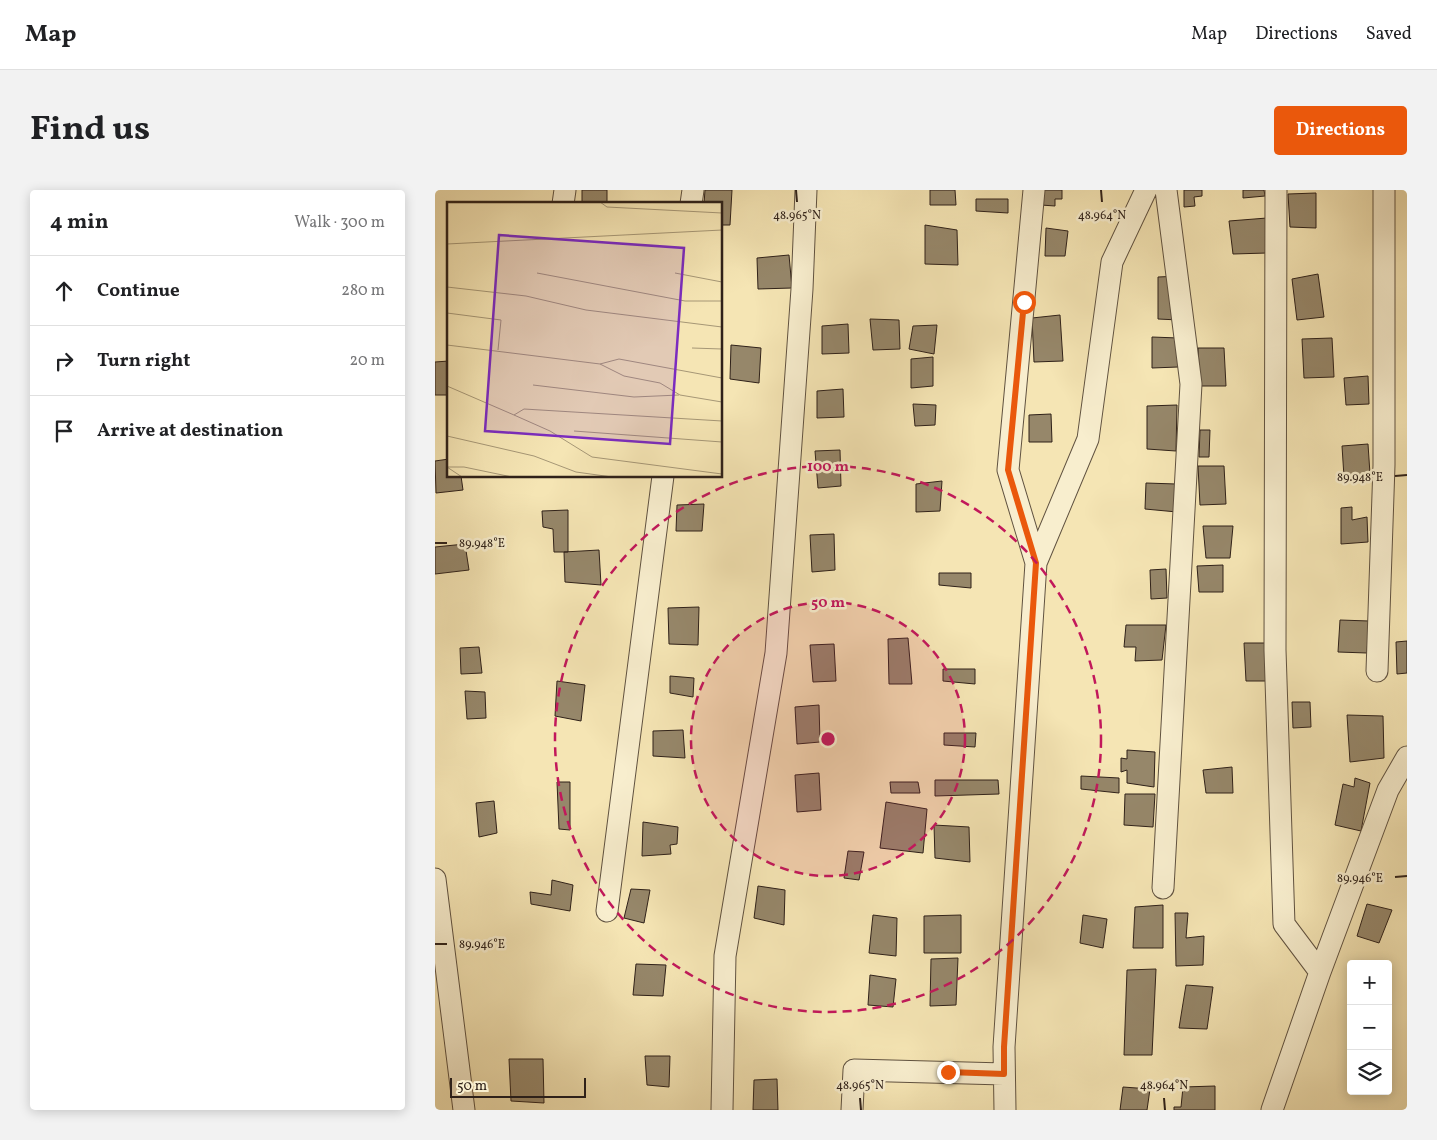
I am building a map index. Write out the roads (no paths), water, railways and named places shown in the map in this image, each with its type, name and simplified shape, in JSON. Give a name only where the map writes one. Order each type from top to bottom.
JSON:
[{"type":"street","points":[[722,1110],[725,956],[776,652],[802,299],[806,190]]},
{"type":"street","points":[[1034,190],[1008,470],[1036,563]]},
{"type":"street","points":[[1005,1110],[1004,1047],[1036,563],[1088,439],[1112,262],[1146,190]]},
{"type":"street","points":[[1163,888],[1191,384],[1165,190]]},
{"type":"street","points":[[1275,190],[1275,650],[1284,924],[1320,972]]},
{"type":"street","points":[[1377,671],[1384,465],[1384,190]]},
{"type":"street","points":[[607,911],[663,478]]},
{"type":"street","points":[[1272,1110],[1320,972],[1388,790],[1407,757]]},
{"type":"street","points":[[435,879],[464,1110]]},
{"type":"street","points":[[852,1110],[854,1070],[1004,1074]]}]
